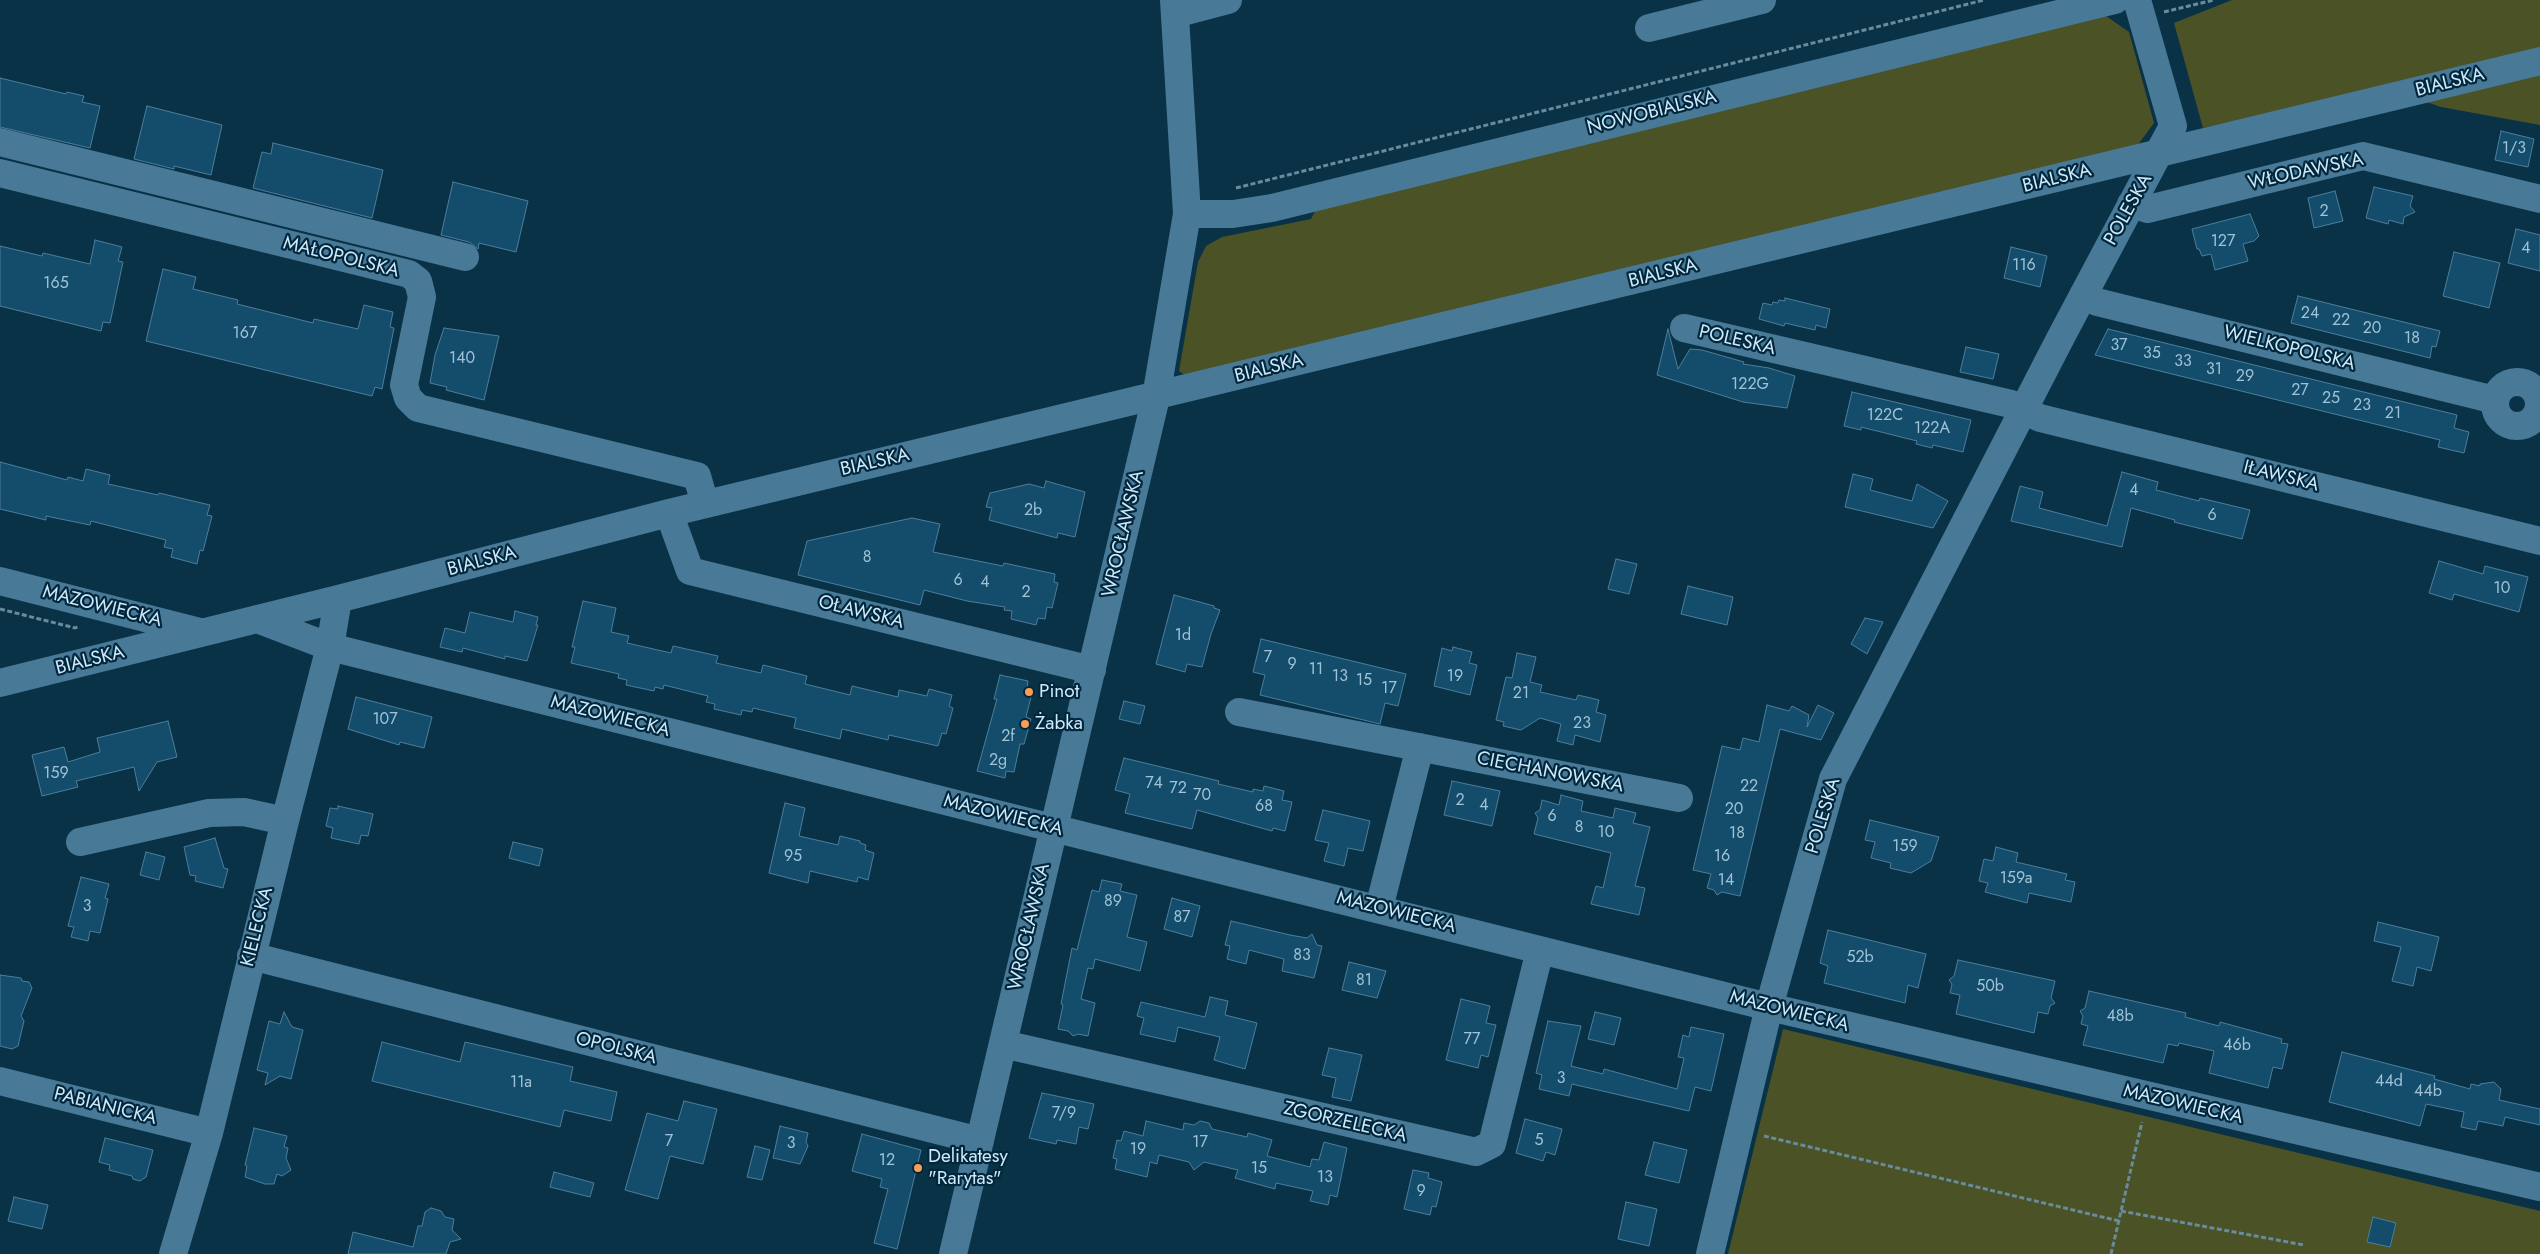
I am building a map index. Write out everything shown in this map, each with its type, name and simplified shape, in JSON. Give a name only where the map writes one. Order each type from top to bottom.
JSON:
[{"type":"street","points":[[1175,7],[1228,0]]},
{"type":"street","points":[[1650,28],[1722,5],[1762,0]]},
{"type":"street","name":"NOWOBIALSKA","points":[[1187,214],[1233,214],[1272,208],[2116,0]]},
{"type":"street","name":"WROCŁAWSKA","points":[[953,1254],[1156,397],[1187,214],[1175,7]]},
{"type":"street","name":"POLESKA","points":[[1710,1254],[1769,1007],[1833,779],[2023,410],[2173,126],[2148,7]]},
{"type":"street","name":"BIALSKA","points":[[0,683],[338,599],[705,504],[1156,397],[2540,61]]},
{"type":"street","points":[[0,142],[465,257]]},
{"type":"street","name":"WŁODAWSKA","points":[[2131,204],[2148,209],[2364,156],[2540,199]]},
{"type":"street","name":"MAŁOPOLSKA","points":[[0,173],[409,274],[418,281],[422,297],[404,385],[408,398],[418,408],[697,476],[705,504]]},
{"type":"street","name":"WIELKOPOLSKA","points":[[2084,295],[2097,302],[2495,400],[2497,413],[2501,419],[2513,426],[2526,424],[2536,415],[2539,409]]},
{"type":"street","name":"POLESKA","points":[[1684,328],[2011,404],[2023,410]]},
{"type":"street","name":"IŁAWSKA","points":[[2023,410],[2040,418],[2540,541]]},
{"type":"street","name":"OŁAWSKA","points":[[669,513],[690,571],[1092,670]]},
{"type":"street","name":"MAZOWIECKA","points":[[0,581],[203,633]]},
{"type":"street","name":"KIELECKA","points":[[175,1254],[209,1133],[284,821],[330,647],[338,599]]},
{"type":"street","name":"MAZOWIECKA","points":[[257,619],[330,647],[1054,829],[1380,908],[1769,1007],[2540,1187]]},
{"type":"street","name":"CIECHANOWSKA","points":[[1239,712],[1679,798]]},
{"type":"street","points":[[1380,908],[1420,747]]},
{"type":"street","points":[[80,842],[209,813],[244,812],[284,821]]},
{"type":"street","name":"ZGORZELECKA","points":[[1003,1044],[1476,1152],[1492,1144],[1540,950]]},
{"type":"street","name":"OPOLSKA","points":[[251,956],[980,1142]]},
{"type":"street","name":"PABIANICKA","points":[[0,1081],[209,1133]]},
{"type":"path","points":[[1229,189],[1984,0]]},
{"type":"path","points":[[2148,7],[2214,0]]},
{"type":"path","points":[[2111,1254],[2142,1122]]},
{"type":"path","points":[[1764,1136],[2119,1221]]},
{"type":"path","points":[[2121,1211],[2304,1246]]},
{"type":"green space","points":[[2232,0],[2540,0],[2540,125],[2441,107],[2386,88],[2203,128],[2174,23]]},
{"type":"green space","points":[[2106,16],[2129,32],[2154,123],[2137,146],[1189,378],[1179,371],[1198,262],[1206,246],[1222,237],[1311,219],[1315,211]]},
{"type":"green space","points":[[1783,1029],[2540,1211],[2540,1254],[1728,1254]]},
{"type":"building","points":[[0,78],[66,94],[67,92],[84,96],[82,102],[100,106],[90,148],[0,127]]},
{"type":"building","points":[[147,106],[222,125],[211,175],[174,166],[174,169],[134,159]]},
{"type":"building","points":[[2501,131],[2534,139],[2528,167],[2495,160]]},
{"type":"building","points":[[273,143],[383,170],[372,218],[253,188],[262,152],[271,154]]},
{"type":"building","points":[[453,182],[528,201],[516,252],[479,243],[478,249],[469,242],[441,235]]},
{"type":"building","points":[[2374,187],[2413,196],[2410,206],[2415,212],[2404,217],[2403,224],[2389,220],[2388,224],[2366,218]]},
{"type":"building","points":[[2335,191],[2343,221],[2314,228],[2308,198]]},
{"type":"building","points":[[2250,214],[2259,236],[2254,241],[2243,244],[2248,261],[2215,270],[2211,254],[2202,256],[2199,249],[2197,249],[2192,229]]},
{"type":"building","points":[[2516,229],[2540,235],[2540,271],[2508,263]]},
{"type":"building","points":[[95,240],[122,247],[118,261],[123,262],[110,323],[103,322],[101,331],[0,306],[0,246],[42,256],[43,253],[90,264]]},
{"type":"building","points":[[2011,247],[2047,256],[2040,287],[2004,278]]},
{"type":"building","points":[[2454,252],[2500,263],[2489,308],[2443,296]]},
{"type":"building","points":[[163,269],[196,277],[193,289],[238,300],[237,304],[313,323],[314,319],[358,329],[364,305],[393,312],[390,327],[394,328],[382,389],[375,387],[372,396],[146,341]]},
{"type":"building","points":[[2298,296],[2440,331],[2436,347],[2432,346],[2430,358],[2291,323]]},
{"type":"building","points":[[1785,298],[1830,309],[1826,328],[1816,325],[1815,330],[1785,323],[1784,326],[1759,319],[1763,303],[1772,305],[1773,302],[1778,303],[1779,300],[1785,301]]},
{"type":"building","points":[[444,328],[499,336],[484,400],[446,390],[447,387],[430,383],[435,355]]},
{"type":"building","points":[[1668,329],[1678,369],[1690,349],[1702,350],[1744,362],[1743,364],[1769,368],[1795,376],[1787,408],[1743,402],[1657,375]]},
{"type":"building","points":[[2108,329],[2457,415],[2454,428],[2469,432],[2464,453],[2438,447],[2440,440],[2095,355]]},
{"type":"building","points":[[1966,347],[1999,354],[1993,379],[1960,372]]},
{"type":"building","points":[[1852,392],[1971,420],[1963,452],[1933,445],[1932,448],[1916,444],[1917,441],[1861,427],[1861,430],[1844,426]]},
{"type":"building","points":[[0,462],[67,480],[68,477],[83,481],[86,469],[110,475],[108,484],[210,505],[207,515],[212,516],[203,551],[200,550],[197,564],[171,557],[173,549],[164,547],[166,540],[91,521],[90,525],[46,516],[46,520],[0,509]]},
{"type":"building","points":[[2122,472],[2158,482],[2156,490],[2199,501],[2200,498],[2250,510],[2242,539],[2174,522],[2175,520],[2131,508],[2122,547],[2011,521],[2020,486],[2043,492],[2039,508],[2107,526]]},
{"type":"building","points":[[1853,474],[1873,479],[1870,490],[1912,501],[1917,484],[1948,501],[1933,528],[1845,507]]},
{"type":"building","points":[[1046,481],[1085,492],[1075,537],[1058,533],[1057,538],[989,520],[992,508],[986,507],[990,493],[1029,484],[1044,488]]},
{"type":"building","points":[[912,518],[940,524],[933,552],[1003,566],[1004,563],[1055,574],[1054,582],[1058,583],[1052,608],[1047,607],[1045,619],[1038,618],[1036,625],[1011,619],[1012,611],[1004,610],[1005,607],[967,601],[924,590],[920,605],[798,575],[807,541]]},
{"type":"building","points":[[1616,559],[1637,564],[1629,594],[1608,589]]},
{"type":"building","points":[[2439,561],[2483,574],[2485,566],[2528,577],[2519,612],[2454,594],[2452,600],[2429,593]]},
{"type":"building","points":[[1688,586],[1733,597],[1727,625],[1681,614]]},
{"type":"building","points":[[1174,595],[1214,606],[1214,608],[1220,610],[1202,667],[1187,664],[1185,672],[1156,664]]},
{"type":"building","points":[[583,601],[616,608],[611,632],[629,636],[627,643],[671,653],[673,646],[718,656],[716,663],[761,673],[763,665],[807,676],[805,684],[850,695],[852,686],[898,697],[899,690],[927,696],[929,689],[952,695],[949,706],[953,708],[946,734],[942,733],[938,746],[889,735],[888,740],[842,729],[840,739],[794,728],[796,718],[753,708],[752,712],[742,710],[741,715],[714,709],[715,704],[706,702],[708,696],[664,685],[663,689],[655,687],[654,691],[626,685],[627,680],[618,678],[619,674],[571,663],[575,647],[572,647]]},
{"type":"building","points":[[515,611],[538,617],[536,625],[538,625],[527,661],[505,656],[505,659],[463,648],[462,652],[440,647],[445,628],[465,633],[470,612],[513,622]]},
{"type":"building","points":[[1865,618],[1883,622],[1867,654],[1851,644]]},
{"type":"building","points":[[1261,639],[1406,674],[1398,706],[1385,703],[1380,724],[1260,695],[1265,675],[1253,672]]},
{"type":"building","points":[[1453,647],[1472,652],[1469,663],[1477,665],[1470,695],[1434,686],[1442,648],[1452,651]]},
{"type":"building","points":[[1517,653],[1536,657],[1530,682],[1542,685],[1540,692],[1576,700],[1578,695],[1599,700],[1596,712],[1606,715],[1600,742],[1575,735],[1573,745],[1557,741],[1561,724],[1540,718],[1521,730],[1503,726],[1504,722],[1496,720],[1506,677],[1512,678]]},
{"type":"building","points":[[1000,675],[1028,681],[1027,688],[1033,689],[1026,717],[1031,719],[1024,744],[1020,744],[1014,772],[1006,771],[1005,778],[977,771],[997,699],[994,699]]},
{"type":"building","points":[[356,697],[432,717],[424,748],[400,742],[399,745],[348,729]]},
{"type":"building","points":[[1124,701],[1145,706],[1140,724],[1119,719]]},
{"type":"building","points":[[1767,705],[1789,711],[1792,706],[1809,715],[1807,727],[1818,705],[1834,713],[1821,740],[1780,729],[1740,896],[1722,892],[1717,895],[1714,890],[1707,888],[1711,874],[1693,870],[1722,746],[1740,750],[1743,738],[1759,742]]},
{"type":"building","points":[[168,721],[177,757],[157,762],[139,791],[134,767],[76,781],[78,787],[42,796],[32,755],[64,747],[68,762],[100,752],[97,738]]},
{"type":"building","points":[[1124,758],[1219,781],[1218,784],[1253,792],[1253,789],[1263,791],[1264,786],[1284,791],[1282,800],[1292,802],[1285,831],[1273,828],[1272,831],[1197,810],[1192,829],[1125,813],[1130,794],[1115,790]]},
{"type":"building","points":[[1452,781],[1500,791],[1492,826],[1444,815]]},
{"type":"building","points":[[1561,795],[1583,801],[1581,811],[1613,818],[1615,808],[1636,813],[1633,823],[1650,827],[1635,886],[1645,888],[1639,915],[1591,904],[1596,886],[1603,888],[1611,853],[1534,834],[1538,818],[1535,813],[1540,810],[1542,800],[1559,805]]},
{"type":"building","points":[[785,803],[805,808],[799,836],[838,845],[840,836],[860,841],[860,843],[866,845],[865,850],[874,853],[868,880],[858,877],[857,882],[810,871],[808,883],[769,873]]},
{"type":"building","points":[[338,806],[373,814],[368,836],[361,835],[359,844],[331,838],[333,828],[326,826],[330,808],[338,809]]},
{"type":"building","points":[[1323,810],[1370,821],[1363,851],[1348,848],[1344,866],[1324,861],[1329,843],[1315,840]]},
{"type":"building","points":[[1870,820],[1939,837],[1931,861],[1911,873],[1890,868],[1891,863],[1871,858],[1875,842],[1865,840]]},
{"type":"building","points":[[215,838],[224,868],[228,869],[223,888],[195,881],[196,876],[190,875],[184,847]]},
{"type":"building","points":[[513,842],[543,849],[539,866],[509,858]]},
{"type":"building","points":[[1996,847],[2018,853],[2016,862],[2067,874],[2065,880],[2075,882],[2071,902],[2029,893],[2027,903],[1985,892],[1988,883],[1979,881],[1984,859],[1993,861]]},
{"type":"building","points":[[146,852],[165,857],[159,880],[140,875]]},
{"type":"building","points":[[81,877],[109,884],[105,898],[108,899],[100,933],[90,931],[88,941],[71,937],[74,927],[68,926]]},
{"type":"building","points":[[1102,880],[1122,884],[1120,891],[1137,895],[1127,937],[1147,942],[1140,971],[1095,959],[1093,969],[1088,968],[1081,999],[1095,1003],[1088,1036],[1078,1034],[1073,1036],[1068,1031],[1058,1029],[1063,1005],[1061,1004],[1072,948],[1077,950],[1092,890],[1099,892]]},
{"type":"building","points":[[1172,898],[1200,906],[1192,937],[1164,929]]},
{"type":"building","points":[[1231,921],[1307,938],[1312,934],[1317,945],[1322,946],[1314,978],[1282,971],[1284,959],[1249,950],[1246,964],[1227,959],[1230,946],[1225,945]]},
{"type":"building","points":[[2378,922],[2439,937],[2431,971],[2417,967],[2413,986],[2392,981],[2401,947],[2374,941]]},
{"type":"building","points":[[1828,930],[1926,954],[1918,988],[1908,985],[1905,1003],[1824,983],[1828,966],[1820,963]]},
{"type":"building","points":[[1958,960],[2055,981],[2051,998],[2055,1003],[2050,1006],[2048,1014],[2038,1012],[2034,1033],[1956,1014],[1960,995],[1950,993],[1952,984],[1949,980],[1954,976]]},
{"type":"building","points":[[1349,962],[1386,971],[1377,998],[1342,990]]},
{"type":"building","points":[[0,975],[21,978],[22,981],[29,982],[32,988],[21,1016],[24,1021],[18,1046],[12,1049],[0,1046]]},
{"type":"building","points":[[2089,991],[2186,1013],[2185,1017],[2219,1026],[2220,1022],[2282,1039],[2281,1043],[2288,1044],[2282,1069],[2273,1067],[2268,1088],[2209,1073],[2214,1051],[2179,1043],[2178,1046],[2168,1044],[2163,1063],[2083,1045],[2088,1026],[2081,1024],[2083,1016],[2080,1011],[2085,1008]]},
{"type":"building","points":[[1210,997],[1228,1001],[1225,1015],[1257,1023],[1245,1069],[1214,1060],[1220,1037],[1178,1027],[1175,1042],[1140,1034],[1144,1018],[1137,1016],[1141,1002],[1205,1017]]},
{"type":"building","points":[[1461,999],[1490,1006],[1486,1023],[1496,1025],[1488,1057],[1481,1055],[1478,1068],[1446,1060]]},
{"type":"building","points":[[284,1012],[292,1027],[303,1030],[291,1079],[280,1076],[265,1085],[268,1073],[257,1070],[269,1021],[280,1024]]},
{"type":"building","points":[[1595,1012],[1621,1018],[1614,1045],[1588,1039]]},
{"type":"building","points":[[1548,1021],[1581,1026],[1571,1066],[1603,1074],[1604,1069],[1677,1089],[1684,1058],[1678,1057],[1683,1035],[1689,1037],[1691,1027],[1724,1034],[1711,1091],[1695,1087],[1689,1111],[1572,1084],[1569,1096],[1539,1089],[1542,1075],[1536,1073]]},
{"type":"building","points":[[382,1042],[460,1062],[465,1042],[573,1067],[570,1081],[617,1092],[611,1121],[564,1110],[560,1127],[372,1081]]},
{"type":"building","points":[[1329,1048],[1362,1055],[1351,1101],[1332,1097],[1336,1078],[1322,1075]]},
{"type":"building","points":[[2342,1052],[2435,1076],[2434,1079],[2470,1089],[2471,1084],[2480,1086],[2480,1084],[2494,1082],[2501,1089],[2499,1100],[2540,1109],[2540,1125],[2505,1117],[2503,1126],[2478,1121],[2476,1130],[2461,1127],[2464,1112],[2426,1104],[2420,1126],[2329,1102]]},
{"type":"building","points":[[1042,1093],[1094,1104],[1088,1129],[1079,1127],[1076,1144],[1057,1140],[1056,1144],[1029,1138]]},
{"type":"building","points":[[684,1101],[717,1109],[703,1164],[670,1156],[658,1199],[625,1190],[647,1113],[678,1121]]},
{"type":"building","points":[[1525,1119],[1562,1129],[1555,1155],[1546,1152],[1543,1161],[1516,1153]]},
{"type":"building","points":[[1146,1121],[1183,1130],[1184,1123],[1194,1125],[1200,1121],[1209,1123],[1212,1129],[1247,1137],[1248,1133],[1272,1140],[1267,1156],[1310,1167],[1312,1159],[1319,1160],[1324,1142],[1347,1148],[1337,1197],[1330,1195],[1328,1205],[1310,1201],[1313,1191],[1276,1183],[1275,1189],[1235,1178],[1238,1170],[1204,1162],[1194,1170],[1189,1162],[1159,1155],[1157,1164],[1150,1162],[1147,1177],[1115,1169],[1117,1159],[1113,1158],[1117,1140],[1121,1141],[1124,1131],[1143,1136]]},
{"type":"building","points":[[780,1126],[808,1133],[806,1142],[808,1146],[800,1164],[773,1158]]},
{"type":"building","points":[[254,1128],[287,1136],[284,1147],[288,1148],[286,1158],[291,1170],[282,1176],[277,1174],[274,1184],[265,1184],[245,1177],[247,1166],[245,1165]]},
{"type":"building","points":[[862,1134],[921,1150],[897,1249],[874,1243],[888,1189],[880,1187],[882,1179],[852,1171]]},
{"type":"building","points":[[105,1138],[153,1150],[146,1177],[140,1181],[133,1179],[132,1176],[109,1170],[110,1165],[99,1162]]},
{"type":"building","points":[[1654,1142],[1687,1150],[1679,1183],[1645,1175]]},
{"type":"building","points":[[755,1146],[770,1150],[762,1180],[747,1177]]},
{"type":"building","points":[[1413,1170],[1429,1173],[1428,1178],[1442,1182],[1436,1207],[1432,1206],[1430,1215],[1404,1209]]},
{"type":"building","points":[[554,1172],[594,1183],[590,1197],[550,1187]]},
{"type":"building","points":[[14,1197],[48,1205],[42,1229],[8,1221]]},
{"type":"building","points":[[1626,1202],[1657,1209],[1649,1246],[1618,1239]]},
{"type":"building","points":[[431,1208],[441,1211],[445,1217],[454,1219],[452,1230],[461,1239],[450,1242],[446,1254],[348,1254],[353,1232],[413,1247],[418,1226],[422,1226],[425,1212]]},
{"type":"building","points":[[2373,1217],[2396,1223],[2390,1247],[2367,1242]]},
{"type":"place","name":"Pinot","points":[[1029,692]]},
{"type":"place","name":"Żabka","points":[[1025,724]]},
{"type":"place","name":"Delikatesy \"Rarytas\"","points":[[918,1168]]}]
